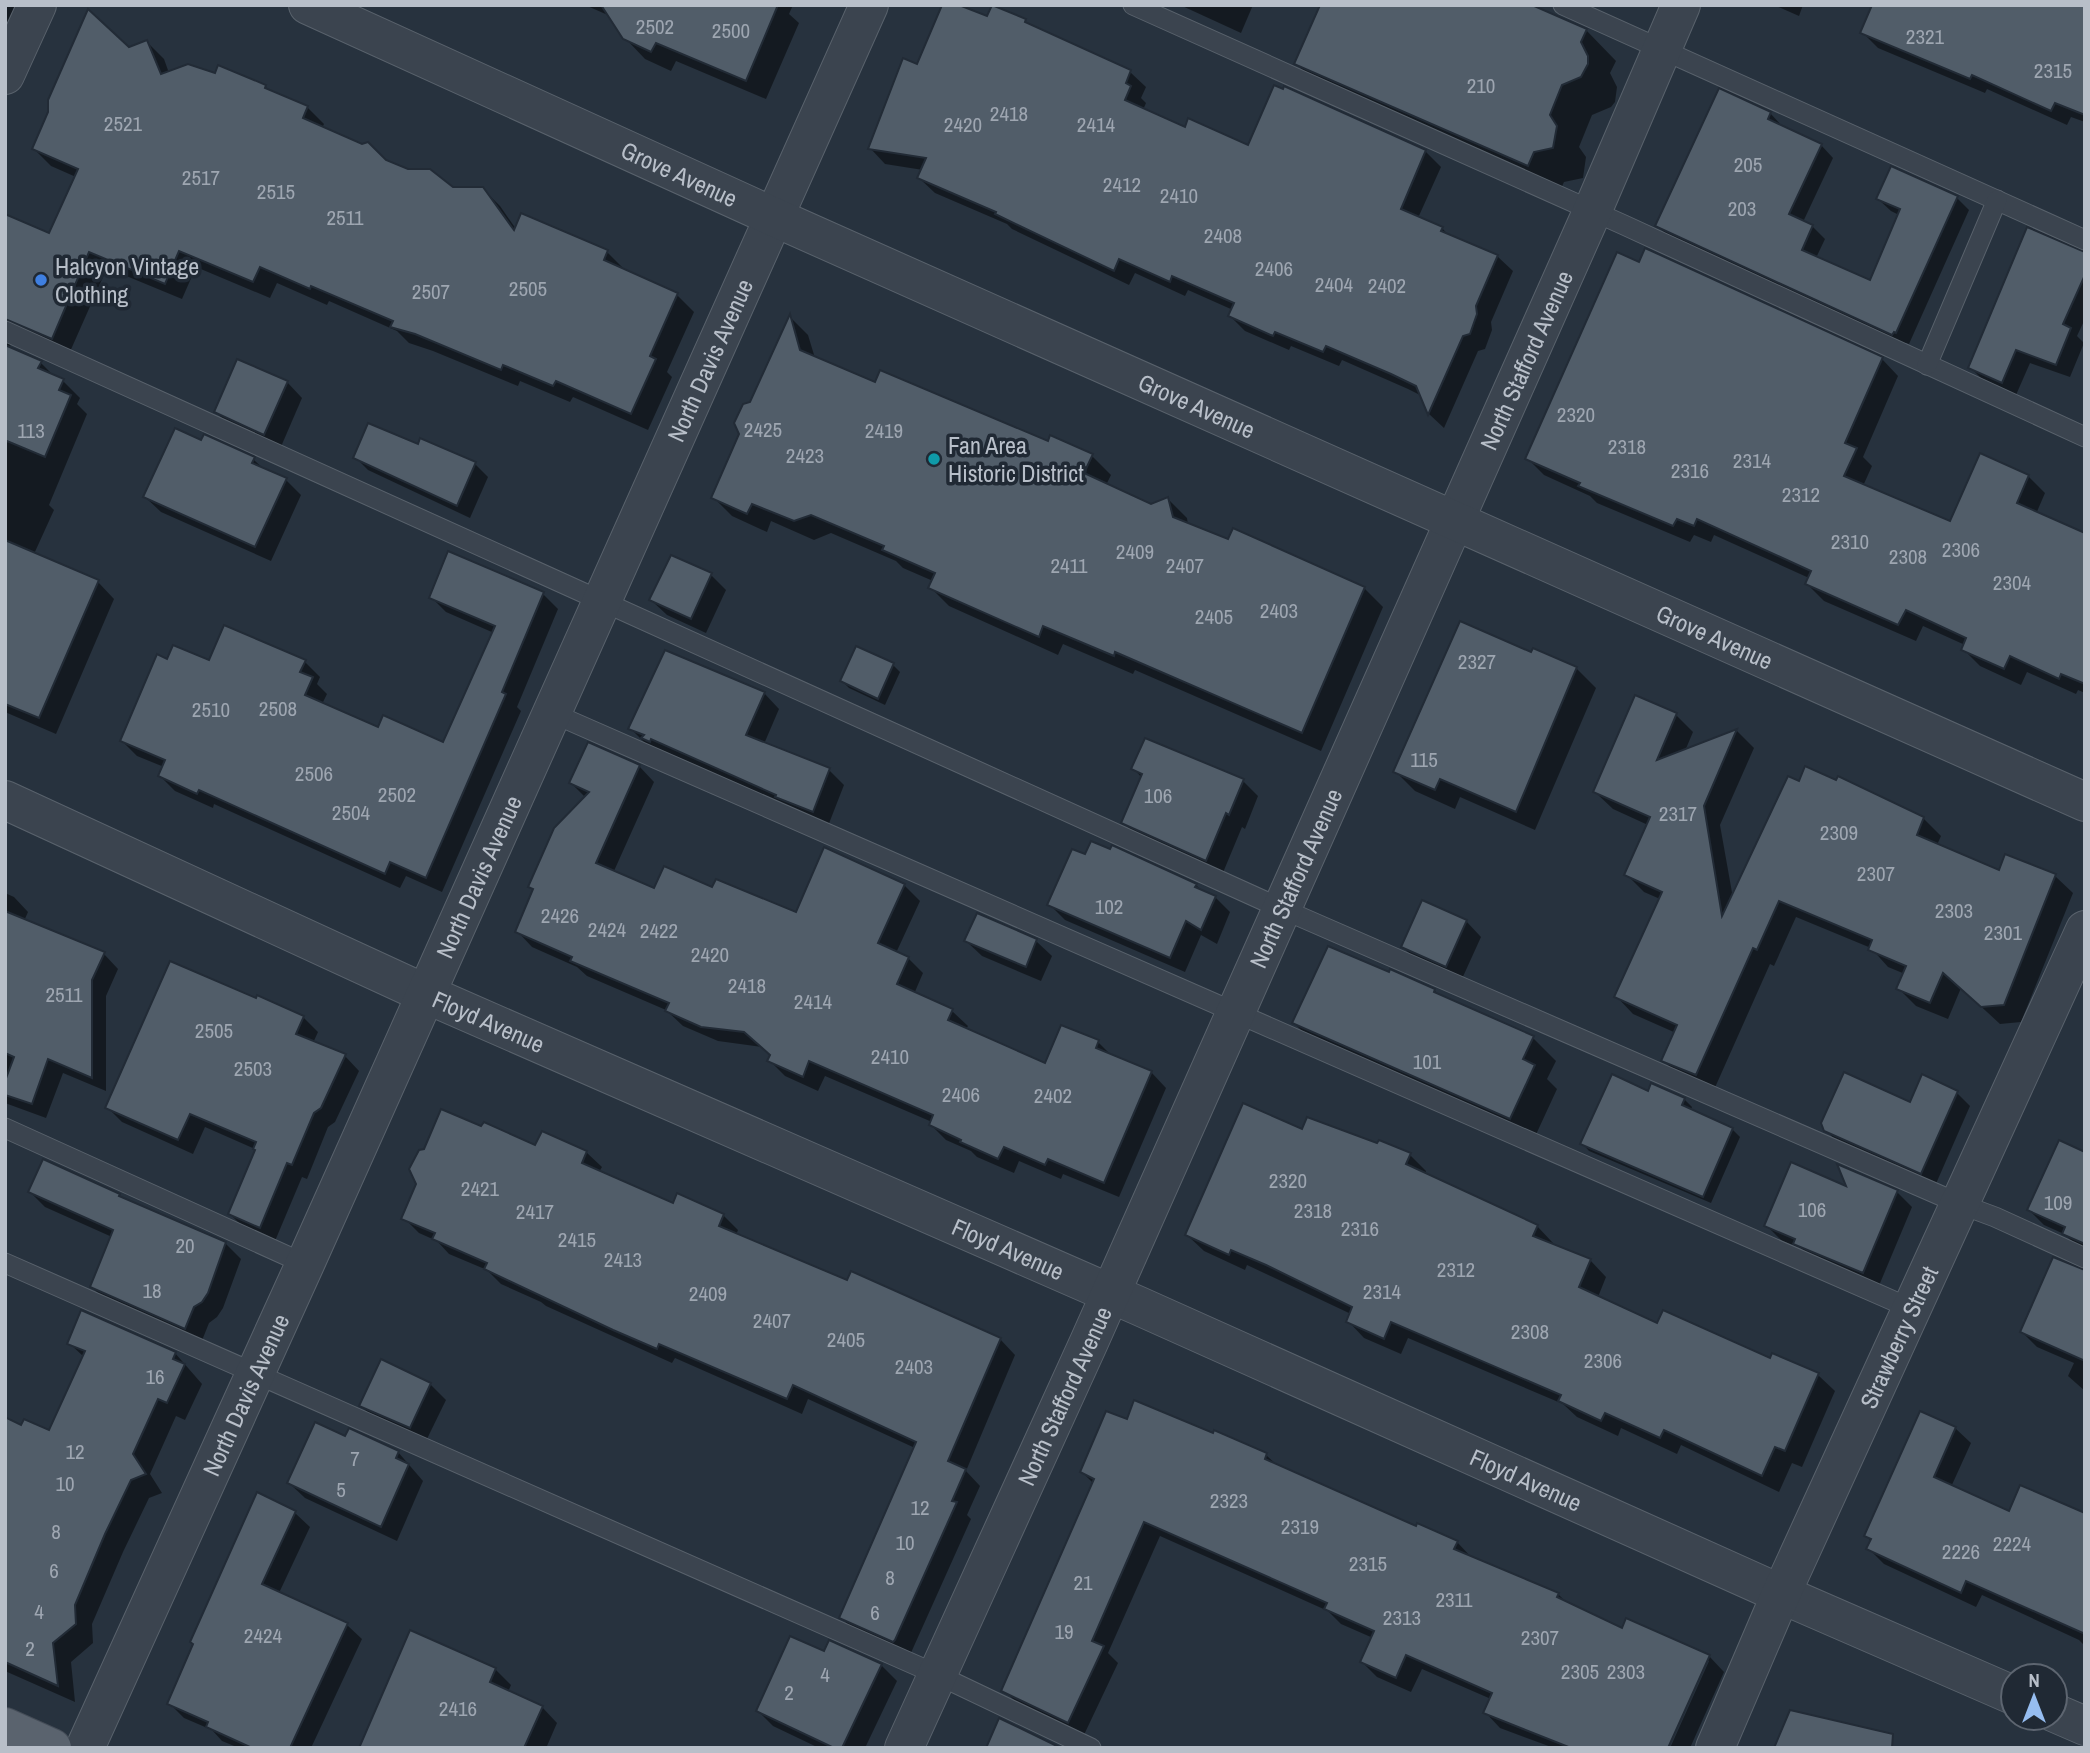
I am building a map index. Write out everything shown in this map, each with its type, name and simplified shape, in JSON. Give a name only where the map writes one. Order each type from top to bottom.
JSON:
[{"type":"main road","points":[[5,1727],[52,1748]]},
{"type":"street","points":[[5,75],[37,5]]},
{"type":"street","name":"Grove Avenue","points":[[308,5],[774,217],[2085,802]]},
{"type":"street","name":"North Davis Avenue","points":[[85,1748],[256,1375],[869,5]]},
{"type":"street","name":"North Stafford Avenue","points":[[904,1748],[1111,1293],[1280,908],[1592,212],[1681,5]]},
{"type":"street","name":"Floyd Avenue","points":[[5,800],[426,994],[1111,1293],[1999,1689]]},
{"type":"street","name":"Strawberry Street","points":[[1716,1748],[1781,1594],[2085,930]]},
{"type":"lane","points":[[1133,5],[2085,438]]},
{"type":"lane","points":[[1563,5],[2085,240]]},
{"type":"lane","points":[[1927,365],[1997,201]]},
{"type":"lane","points":[[5,331],[1280,908],[2085,1258]]},
{"type":"lane","points":[[552,713],[1912,1309]]},
{"type":"lane","points":[[5,1128],[305,1264]]},
{"type":"lane","points":[[5,1263],[938,1675],[1091,1748]]},
{"type":"building","points":[[601,5],[778,5],[746,81],[656,43],[651,52],[623,39]]},
{"type":"building","points":[[942,5],[959,5],[987,16],[992,5],[1131,70],[1126,83],[1131,86],[1125,100],[1185,127],[1188,118],[1248,145],[1274,85],[1283,89],[1284,86],[1426,150],[1401,209],[1443,227],[1441,231],[1498,255],[1476,306],[1477,314],[1470,334],[1463,336],[1428,415],[1416,386],[1391,374],[1326,346],[1323,352],[1275,332],[1273,336],[1228,316],[1234,303],[1172,276],[1170,282],[1119,259],[1114,271],[995,214],[996,212],[917,178],[926,158],[868,149],[903,58],[917,64]]},
{"type":"building","points":[[1320,5],[1532,5],[1587,29],[1581,42],[1588,56],[1588,64],[1581,77],[1562,85],[1550,115],[1557,126],[1553,148],[1534,152],[1528,166],[1294,64]]},
{"type":"building","points":[[1872,5],[2085,5],[2085,115],[2055,103],[2051,111],[1972,75],[1970,79],[1860,33]]},
{"type":"building","points":[[88,9],[129,47],[147,40],[161,74],[188,64],[215,73],[218,65],[266,85],[265,88],[308,106],[303,118],[362,144],[368,142],[386,160],[408,169],[430,169],[453,187],[483,187],[514,230],[521,213],[608,250],[604,260],[678,293],[650,356],[656,359],[631,414],[556,381],[553,386],[503,365],[501,370],[415,334],[390,327],[393,321],[260,267],[253,282],[179,251],[165,284],[89,252],[52,339],[5,319],[5,214],[49,233],[78,169],[32,149],[48,112],[48,100]]},
{"type":"building","points":[[1719,88],[1771,112],[1768,119],[1822,144],[1789,214],[1813,225],[1802,250],[1870,280],[1900,209],[1876,199],[1891,166],[1958,196],[1896,333],[1892,335],[1655,226]]},
{"type":"building","points":[[2027,227],[2085,252],[2085,275],[2063,324],[2071,328],[2056,365],[2016,350],[2002,383],[1968,368]]},
{"type":"building","points":[[1645,248],[1883,357],[1845,443],[1857,448],[1844,476],[1950,521],[1980,453],[2029,475],[2017,503],[2085,533],[2085,684],[2061,674],[2059,679],[2010,656],[2004,669],[1961,650],[1966,638],[1906,610],[1898,625],[1805,584],[1811,571],[1697,519],[1694,526],[1677,519],[1673,526],[1578,486],[1580,483],[1525,459],[1617,252],[1639,262]]},
{"type":"building","points":[[790,314],[800,350],[875,382],[880,370],[1048,441],[1050,435],[1093,454],[1084,473],[1151,504],[1168,497],[1173,517],[1228,539],[1233,528],[1365,587],[1302,733],[1115,652],[1114,656],[1043,626],[1039,637],[928,588],[935,573],[882,550],[884,546],[811,515],[794,521],[752,504],[747,514],[711,498],[739,434],[734,423],[743,404],[750,402]]},
{"type":"building","points":[[5,345],[42,361],[38,368],[64,379],[59,390],[71,395],[45,457],[7,441],[5,444]]},
{"type":"building","points":[[237,359],[288,381],[264,435],[214,412]]},
{"type":"building","points":[[368,423],[418,444],[420,438],[476,462],[457,506],[353,458]]},
{"type":"building","points":[[175,428],[201,440],[204,434],[255,457],[252,463],[287,478],[255,547],[143,497]]},
{"type":"building","points":[[5,540],[99,580],[39,718],[5,704]]},
{"type":"building","points":[[448,551],[544,592],[502,692],[506,694],[426,878],[390,862],[385,874],[199,790],[197,794],[158,776],[165,760],[120,741],[157,654],[167,659],[173,645],[209,660],[224,625],[306,660],[300,672],[313,677],[305,695],[378,727],[383,715],[443,742],[495,626],[429,598]]},
{"type":"building","points":[[671,555],[712,573],[691,619],[649,600]]},
{"type":"building","points":[[1460,621],[1531,652],[1533,648],[1577,667],[1516,812],[1440,779],[1435,790],[1393,772]]},
{"type":"building","points":[[856,646],[894,663],[878,699],[840,681]]},
{"type":"building","points":[[665,650],[765,692],[746,735],[830,768],[813,812],[651,739],[650,742],[641,738],[644,735],[628,729]]},
{"type":"building","points":[[1635,695],[1677,713],[1657,760],[1737,729],[1704,806],[1722,916],[1788,776],[1799,781],[1805,766],[1836,780],[1838,776],[1924,817],[1917,835],[1999,870],[2005,854],[2056,874],[2004,1005],[1981,1007],[1943,973],[1930,1003],[1896,989],[1906,966],[1868,950],[1872,940],[1779,901],[1757,950],[1753,948],[1696,1075],[1661,1061],[1677,1025],[1614,997],[1662,892],[1624,875],[1650,817],[1593,792]]},
{"type":"building","points":[[1145,738],[1244,779],[1206,861],[1121,823],[1142,774],[1131,769]]},
{"type":"building","points":[[588,742],[640,765],[596,863],[654,888],[664,866],[712,887],[716,879],[796,912],[824,847],[905,884],[878,943],[909,957],[897,984],[953,1009],[948,1020],[1045,1063],[1061,1025],[1099,1040],[1096,1048],[1152,1071],[1104,1183],[1048,1159],[1045,1165],[1004,1147],[998,1159],[929,1125],[933,1115],[809,1061],[803,1077],[767,1061],[770,1055],[744,1032],[701,1027],[665,1011],[669,1003],[570,961],[572,957],[515,932],[533,889],[528,887],[554,828],[589,792],[569,783]]},
{"type":"building","points":[[1091,841],[1110,849],[1112,845],[1197,884],[1195,887],[1216,896],[1201,930],[1186,921],[1170,958],[1047,905],[1072,849],[1085,854]]},
{"type":"building","points":[[1422,900],[1467,920],[1446,967],[1401,947]]},
{"type":"building","points":[[5,911],[105,952],[92,980],[92,1078],[48,1059],[32,1104],[5,1095],[5,1081],[14,1057],[5,1053]]},
{"type":"building","points":[[977,913],[1037,939],[1026,967],[964,941]]},
{"type":"building","points":[[1328,946],[1389,972],[1390,969],[1435,989],[1434,992],[1534,1036],[1523,1059],[1535,1065],[1510,1119],[1292,1023]]},
{"type":"building","points":[[170,961],[304,1016],[296,1034],[346,1054],[321,1108],[314,1113],[292,1165],[287,1163],[260,1228],[228,1214],[256,1142],[190,1114],[178,1140],[105,1108]]},
{"type":"building","points":[[1844,1072],[1910,1102],[1922,1074],[1958,1091],[1921,1174],[1824,1131],[1821,1123]]},
{"type":"building","points":[[1612,1074],[1648,1091],[1651,1083],[1685,1098],[1682,1105],[1733,1128],[1703,1197],[1580,1144]]},
{"type":"building","points":[[1243,1103],[1302,1129],[1307,1117],[1411,1153],[1406,1164],[1538,1225],[1533,1236],[1591,1259],[1579,1287],[1657,1323],[1663,1310],[1770,1358],[1772,1353],[1819,1373],[1785,1451],[1775,1447],[1762,1476],[1664,1430],[1660,1438],[1605,1413],[1601,1421],[1558,1401],[1561,1395],[1391,1322],[1384,1339],[1346,1322],[1352,1307],[1266,1265],[1231,1250],[1229,1255],[1185,1235]]},
{"type":"building","points":[[441,1109],[481,1126],[484,1122],[535,1145],[542,1131],[587,1151],[582,1163],[673,1203],[677,1193],[724,1214],[719,1226],[847,1280],[851,1271],[1001,1338],[948,1461],[966,1469],[952,1501],[957,1502],[893,1642],[839,1618],[916,1442],[793,1385],[787,1399],[659,1344],[657,1349],[613,1330],[484,1269],[487,1263],[432,1239],[435,1233],[401,1219],[416,1184],[409,1169],[419,1150],[424,1149]]},
{"type":"building","points":[[2059,1140],[2085,1152],[2085,1244],[2062,1234],[2065,1227],[2027,1210]]},
{"type":"building","points":[[43,1159],[120,1194],[119,1196],[226,1242],[208,1293],[202,1302],[194,1307],[185,1329],[90,1287],[113,1230],[28,1192]]},
{"type":"building","points":[[1791,1162],[1846,1186],[1837,1164],[1898,1190],[1863,1273],[1793,1244],[1795,1239],[1764,1226]]},
{"type":"building","points":[[2053,1257],[2085,1270],[2085,1361],[2020,1332]]},
{"type":"building","points":[[81,1310],[176,1352],[173,1359],[185,1364],[167,1403],[158,1399],[133,1454],[146,1474],[131,1480],[105,1534],[75,1605],[76,1624],[53,1643],[58,1686],[5,1662],[5,1417],[21,1425],[24,1419],[49,1430],[85,1351],[67,1344]]},
{"type":"building","points":[[381,1359],[431,1383],[410,1428],[359,1406]]},
{"type":"building","points":[[1134,1400],[1267,1453],[1265,1459],[1416,1526],[1417,1523],[1458,1541],[1454,1549],[1559,1593],[1557,1597],[1622,1628],[1626,1618],[1710,1655],[1668,1748],[1571,1748],[1483,1713],[1492,1693],[1406,1655],[1396,1678],[1360,1662],[1374,1631],[1324,1609],[1327,1603],[1144,1522],[1092,1641],[1104,1646],[1068,1723],[1001,1691],[1094,1479],[1080,1472],[1106,1411],[1127,1419]]},
{"type":"building","points":[[1920,1411],[1956,1427],[1934,1477],[2009,1511],[2020,1485],[2085,1513],[2085,1634],[1966,1581],[1961,1593],[1866,1549],[1871,1539],[1864,1536]]},
{"type":"building","points":[[315,1422],[345,1436],[349,1428],[399,1451],[396,1458],[409,1464],[381,1527],[287,1483]]},
{"type":"building","points":[[257,1492],[296,1511],[262,1584],[348,1623],[290,1748],[252,1748],[206,1727],[208,1722],[167,1704],[193,1644],[190,1642]]},
{"type":"building","points":[[410,1630],[496,1668],[490,1682],[543,1706],[524,1748],[359,1748]]},
{"type":"building","points":[[790,1636],[824,1651],[829,1640],[882,1664],[842,1748],[834,1748],[756,1711]]},
{"type":"building","points":[[1790,1710],[1893,1734],[1892,1748],[1774,1748]]},
{"type":"building","points":[[999,1718],[1057,1746],[1056,1748],[986,1748]]},
{"type":"place","name":"Halcyon Vintage Clothing","points":[[41,280]]},
{"type":"place","name":"Fan Area Historic District","points":[[934,459]]}]
